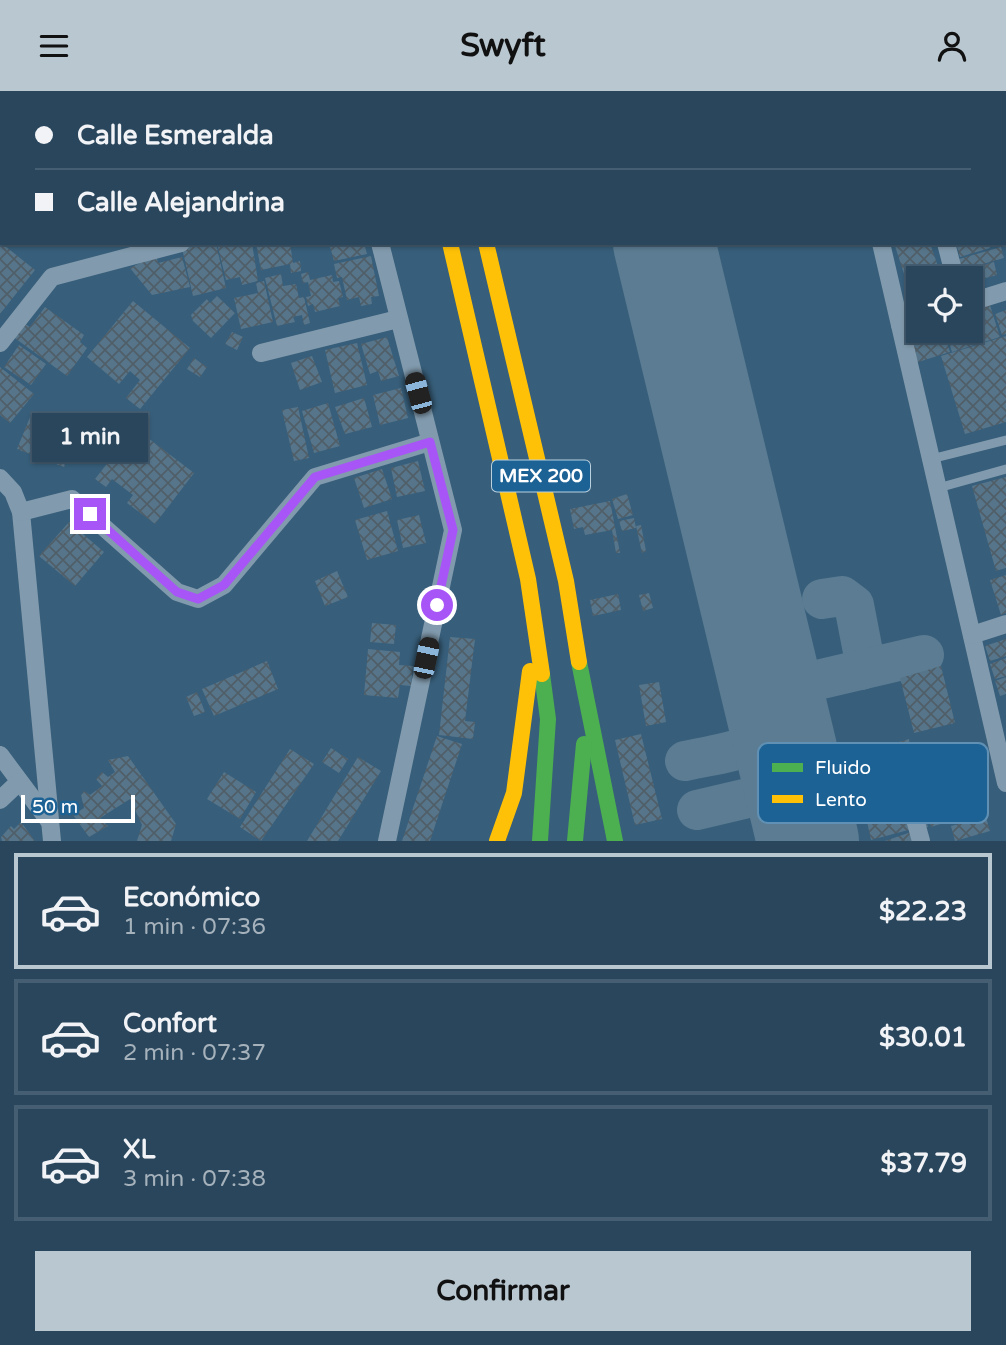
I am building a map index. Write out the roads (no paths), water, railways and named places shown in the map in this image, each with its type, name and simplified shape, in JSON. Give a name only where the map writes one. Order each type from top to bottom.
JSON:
[{"type":"highway","name":"MEX 200","points":[[450,245],[523,547],[548,719],[540,841]]},
{"type":"highway","name":"MEX 200","points":[[486,245],[566,581],[587,711],[615,841]]},
{"type":"highway","name":"MEX 200","points":[[497,841],[514,793],[535,632]]},
{"type":"highway","points":[[575,841],[587,711]]},
{"type":"street","points":[[0,343],[52,277],[173,245]]},
{"type":"street","points":[[380,245],[453,530],[387,841]]},
{"type":"street","points":[[881,245],[972,635],[1000,731],[1006,783]]},
{"type":"street","points":[[947,245],[953,266]]},
{"type":"street","points":[[983,298],[1006,291]]},
{"type":"street","points":[[261,353],[398,319]]},
{"type":"street","points":[[900,325],[906,323]]},
{"type":"street","points":[[21,512],[72,499],[177,592],[198,599],[224,585],[315,477],[430,442]]},
{"type":"street","points":[[0,478],[13,492],[21,512],[52,841]]},
{"type":"street","points":[[972,635],[1006,624]]},
{"type":"street","points":[[0,755],[50,822]]},
{"type":"street","points":[[0,800],[19,782]]},
{"type":"street","points":[[916,823],[921,841]]},
{"type":"lane","points":[[931,459],[1006,440]]},
{"type":"lane","points":[[938,488],[1006,469]]}]
